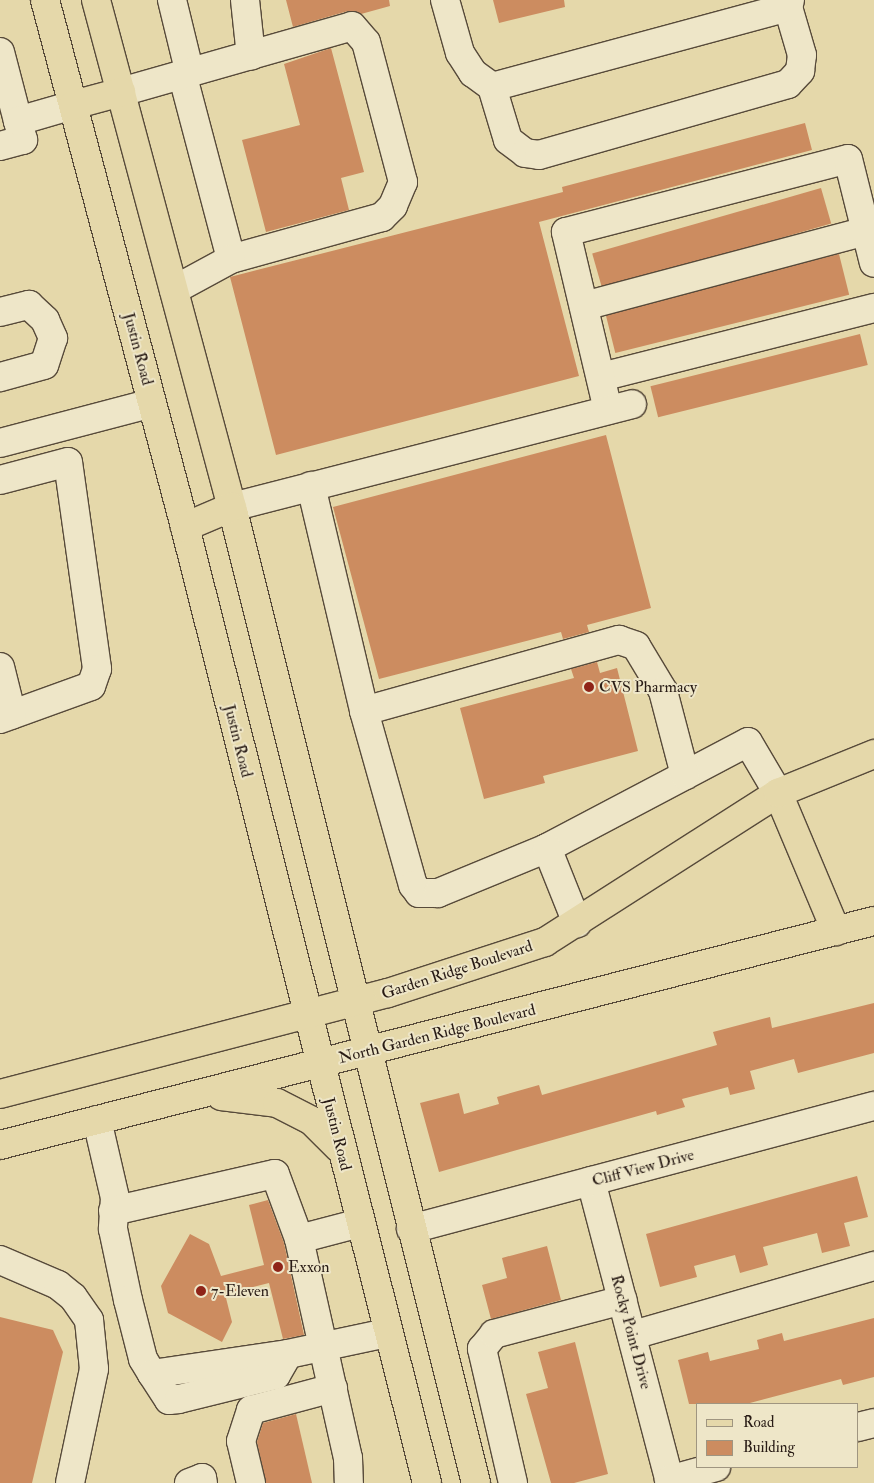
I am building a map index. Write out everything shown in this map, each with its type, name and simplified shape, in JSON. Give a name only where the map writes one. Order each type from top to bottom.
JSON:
[{"type":"main road","name":"Justin Road","points":[[45,0],[185,527],[386,1333],[427,1483]]},
{"type":"main road","points":[[96,0],[232,507],[353,1001],[368,1052],[411,1230],[476,1483]]},
{"type":"main road","points":[[73,105],[121,92]]},
{"type":"main road","points":[[185,527],[232,507]]},
{"type":"main road","name":"Garden Ridge Boulevard","points":[[0,1094],[353,1001],[476,966],[545,942],[778,793],[874,754]]},
{"type":"main road","points":[[778,793],[836,931]]},
{"type":"main road","name":"North Garden Ridge Boulevard","points":[[0,1145],[319,1065],[874,921]]},
{"type":"main road","points":[[187,1098],[224,1096],[277,1103],[312,1121],[341,1152]]},
{"type":"street","points":[[172,0],[186,76],[231,258]]},
{"type":"street","points":[[245,0],[251,56]]},
{"type":"street","points":[[446,0],[460,53],[473,73],[492,87],[508,140],[526,153],[539,155],[788,84],[800,71],[802,55],[789,3],[492,87]]},
{"type":"street","points":[[121,92],[186,76],[352,26],[366,42],[403,182],[393,206],[382,217],[231,258],[174,290]]},
{"type":"street","points":[[0,52],[22,140],[0,146]]},
{"type":"street","points":[[18,120],[73,105]]},
{"type":"street","points":[[232,507],[620,407],[600,377],[566,232],[848,160],[874,263]]},
{"type":"street","points":[[584,306],[866,230]]},
{"type":"street","points":[[0,312],[29,305],[44,320],[53,338],[44,365],[0,376]]},
{"type":"street","points":[[600,377],[874,308]]},
{"type":"street","points":[[0,443],[152,404]]},
{"type":"street","points":[[0,480],[68,462],[97,669],[91,686],[6,717],[0,667]]},
{"type":"street","points":[[311,486],[364,711],[413,885],[420,893],[438,893],[547,848],[748,742],[778,793]]},
{"type":"street","points":[[364,711],[619,640],[636,646],[663,691],[685,775]]},
{"type":"street","points":[[547,848],[577,923]]},
{"type":"street","name":"Cliff View Drive","points":[[411,1230],[874,1106]]},
{"type":"street","points":[[97,1120],[115,1198],[113,1211],[128,1300],[143,1359],[152,1374],[288,1354],[386,1333]]},
{"type":"street","points":[[113,1211],[276,1174],[299,1239],[348,1458],[349,1483]]},
{"type":"street","name":"Rocky Point Drive","points":[[591,1181],[670,1481]]},
{"type":"street","points":[[299,1239],[360,1223]]},
{"type":"street","points":[[0,1260],[58,1285],[73,1297],[89,1320],[94,1369],[70,1483]]},
{"type":"street","points":[[633,1335],[874,1266]]},
{"type":"street","points":[[513,1483],[482,1349],[494,1334],[623,1300]]},
{"type":"street","points":[[252,1483],[241,1441],[251,1410],[332,1388]]},
{"type":"street","points":[[859,1427],[874,1423]]},
{"type":"street","points":[[670,1481],[713,1468]]},
{"type":"street","points":[[189,1483],[202,1478],[203,1483]]},
{"type":"building","points":[[286,0],[389,0],[390,6],[361,14],[348,11],[293,27]]},
{"type":"building","points":[[493,0],[564,0],[565,7],[499,23]]},
{"type":"building","points":[[331,48],[364,172],[341,178],[349,210],[266,232],[242,140],[300,125],[284,64]]},
{"type":"building","points":[[805,123],[812,150],[539,222],[579,376],[276,455],[230,277],[563,192],[562,187]]},
{"type":"building","points":[[821,188],[831,224],[602,289],[592,254]]},
{"type":"building","points":[[839,254],[849,295],[615,353],[605,312]]},
{"type":"building","points":[[860,334],[868,365],[658,417],[650,386]]},
{"type":"building","points":[[606,435],[651,608],[587,625],[589,632],[563,639],[561,632],[379,679],[333,507]]},
{"type":"building","name":"CVS Pharmacy","points":[[597,662],[600,673],[617,668],[638,751],[543,776],[545,783],[484,799],[460,708],[574,678],[571,669]]},
{"type":"building","points":[[874,1003],[874,1053],[798,1073],[794,1059],[750,1071],[755,1089],[730,1095],[728,1087],[682,1099],[685,1107],[657,1115],[656,1111],[439,1172],[420,1103],[459,1093],[464,1114],[499,1104],[497,1097],[539,1085],[542,1095],[717,1045],[713,1032],[770,1017],[772,1028]]},
{"type":"building","points":[[857,1176],[868,1217],[844,1223],[850,1246],[822,1253],[817,1233],[763,1247],[768,1265],[740,1273],[735,1255],[694,1266],[697,1277],[660,1287],[646,1234]]},
{"type":"building","points":[[268,1200],[284,1243],[304,1335],[283,1339],[269,1283],[225,1294],[232,1322],[222,1342],[168,1313],[161,1286],[190,1234],[209,1244],[221,1276],[264,1265],[249,1205]]},
{"type":"building","points":[[547,1246],[561,1300],[491,1319],[482,1285],[507,1278],[502,1258]]},
{"type":"building","points":[[0,1317],[53,1330],[63,1352],[32,1483],[0,1483]]},
{"type":"building","points":[[874,1318],[874,1377],[843,1385],[841,1379],[750,1403],[689,1404],[678,1360],[708,1352],[710,1361],[759,1349],[757,1340],[782,1333],[784,1341]]},
{"type":"building","points":[[575,1342],[608,1474],[574,1483],[551,1483],[526,1394],[548,1388],[538,1352]]},
{"type":"building","points":[[296,1414],[312,1483],[266,1483],[257,1442],[263,1423]]},
{"type":"place","name":"CVS Pharmacy","points":[[589,687]]},
{"type":"place","name":"Exxon","points":[[278,1267]]},
{"type":"place","name":"7-Eleven","points":[[201,1291]]}]
